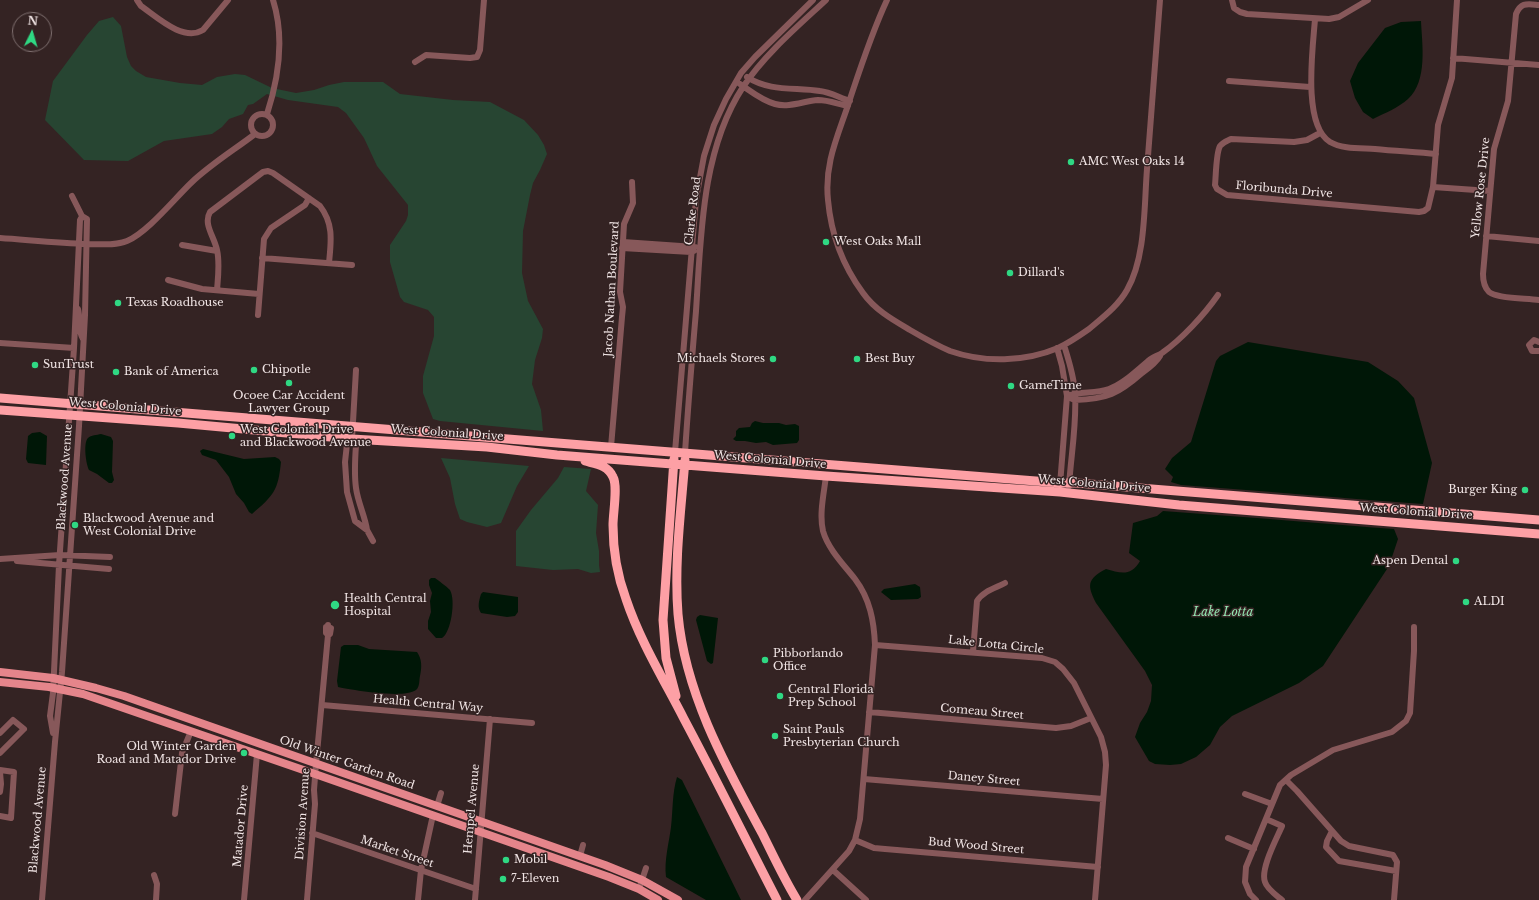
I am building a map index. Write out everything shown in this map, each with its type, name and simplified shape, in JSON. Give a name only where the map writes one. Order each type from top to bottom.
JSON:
[{"type":"highway","name":"West Colonial Drive","points":[[0,398],[826,465],[1065,488],[1179,505],[1539,534]]},
{"type":"highway","name":"West Colonial Drive","points":[[0,410],[352,439],[487,447],[806,475],[1271,498],[1539,520]]},
{"type":"highway","name":"Clarke Road","points":[[675,452],[664,591],[663,626],[668,664],[683,716]]},
{"type":"highway","name":"Clarke Road","points":[[685,453],[677,583],[678,614],[689,672],[700,707],[726,765],[799,900]]},
{"type":"highway","points":[[557,454],[601,466],[609,471],[613,476],[615,484],[613,539],[616,565],[639,632],[777,900]]},
{"type":"highway","points":[[806,475],[821,469],[826,465]]},
{"type":"highway","points":[[826,476],[834,470],[844,467]]},
{"type":"highway","points":[[1424,524],[1425,511]]},
{"type":"main road","name":"Old Winter Garden Road","points":[[0,672],[57,679],[124,696],[580,856],[642,880],[678,900]]},
{"type":"main road","name":"Old Winter Garden Road","points":[[0,682],[57,688],[83,694],[609,877],[639,889],[658,900]]},
{"type":"street","points":[[137,0],[141,6],[181,32],[189,34],[198,33],[203,30],[228,0]]},
{"type":"street","points":[[267,114],[276,86],[280,48],[279,29],[273,0]]},
{"type":"street","points":[[415,62],[426,56],[477,57],[480,50],[484,0]]},
{"type":"street","name":"Clarke Road","points":[[675,452],[691,249],[698,185],[704,156],[714,125],[741,73],[755,57],[813,0]]},
{"type":"street","name":"Clarke Road","points":[[685,453],[701,247],[707,188],[713,158],[733,104],[743,86],[789,35],[826,0]]},
{"type":"street","points":[[887,0],[865,55],[834,143],[829,163],[827,182],[831,227],[838,249],[850,273],[864,295],[886,316],[948,350],[968,356],[997,360],[1026,357],[1057,348],[1075,339],[1114,308],[1127,290],[1135,273],[1142,231],[1160,0]]},
{"type":"street","points":[[1232,0],[1234,8],[1247,14],[1315,19],[1339,17],[1368,0]]},
{"type":"street","points":[[1457,0],[1452,78],[1438,125],[1433,187],[1490,191]]},
{"type":"street","name":"Yellow Rose Drive","points":[[1539,5],[1524,4],[1518,7],[1516,14],[1508,101],[1494,149],[1483,274],[1486,287],[1490,292],[1498,296],[1539,300]]},
{"type":"street","points":[[1315,19],[1310,87],[1311,102],[1320,133],[1336,145],[1436,154]]},
{"type":"street","points":[[1453,58],[1539,65]]},
{"type":"street","points":[[741,73],[769,87],[822,91],[849,104]]},
{"type":"street","points":[[1228,81],[1310,87]]},
{"type":"street","points":[[736,82],[761,99],[777,104],[792,104],[818,100],[849,104]]},
{"type":"street","points":[[259,114],[267,114],[273,120],[274,124],[271,132],[266,136],[255,134],[251,128],[251,120],[259,114]]},
{"type":"street","name":"Floribunda Drive","points":[[1320,133],[1308,140],[1294,142],[1231,139],[1224,142],[1220,146],[1218,152],[1217,189],[1226,195],[1419,212],[1428,208],[1433,187]]},
{"type":"street","points":[[0,238],[78,244],[108,244],[127,241],[142,230],[209,167],[236,150],[255,134]]},
{"type":"street","points":[[217,290],[219,263],[214,238],[206,222],[210,212],[263,172],[268,171],[273,173],[320,206],[326,213],[332,230],[329,263]]},
{"type":"street","name":"Jacob Nathan Boulevard","points":[[611,447],[623,312],[620,292],[624,224],[633,203],[632,182]]},
{"type":"street","name":"Blackwood Avenue","points":[[57,679],[70,555],[84,339],[87,244],[87,220],[82,216],[72,196]]},
{"type":"street","points":[[258,315],[264,239],[267,232],[305,205],[309,198]]},
{"type":"street","name":"Blackwood Avenue","points":[[42,900],[55,742],[50,716],[57,688],[59,565],[74,348],[78,244],[80,220],[82,216]]},
{"type":"street","points":[[1486,236],[1539,241]]},
{"type":"street","points":[[623,245],[691,249],[701,247]]},
{"type":"street","points":[[182,246],[217,251]]},
{"type":"street","points":[[262,258],[352,265]]},
{"type":"street","points":[[168,280],[202,289],[260,294]]},
{"type":"street","points":[[1067,396],[1075,392],[1092,392],[1110,389],[1122,382],[1162,353],[1203,315],[1218,295]]},
{"type":"street","points":[[76,304],[80,316],[79,332],[84,339]]},
{"type":"street","points":[[1539,342],[1534,340],[1529,345],[1532,351],[1539,350]]},
{"type":"street","points":[[0,343],[74,348]]},
{"type":"street","points":[[1064,345],[1071,366],[1075,392],[1065,488]]},
{"type":"street","points":[[1057,348],[1062,366],[1067,396],[1065,488]]},
{"type":"street","points":[[1067,396],[1075,400],[1098,399],[1119,392],[1159,358],[1162,353]]},
{"type":"street","points":[[356,370],[352,439],[356,445],[354,466],[356,490],[367,530],[373,541]]},
{"type":"street","points":[[352,439],[347,444],[345,462],[347,492],[356,521],[367,530]]},
{"type":"street","points":[[799,900],[833,870],[849,851],[855,840],[860,819],[875,645],[872,613],[864,594],[834,552],[823,532],[822,520],[826,476]]},
{"type":"street","points":[[0,559],[60,555],[110,557]]},
{"type":"street","points":[[0,559],[109,570]]},
{"type":"street","points":[[973,652],[978,601],[986,592],[1005,583]]},
{"type":"street","name":"Division Avenue","points":[[307,900],[315,774],[328,635],[326,633],[326,628],[328,626]]},
{"type":"street","points":[[1256,900],[1250,894],[1245,882],[1246,867],[1280,786],[1301,768],[1333,750],[1392,732],[1406,721],[1410,713],[1414,627]]},
{"type":"street","name":"Lake Lotta Circle","points":[[875,645],[1042,658],[1055,662],[1063,669],[1074,683],[1101,737],[1105,752],[1106,766],[1096,900]]},
{"type":"street","name":"Health Central Way","points":[[322,705],[532,723]]},
{"type":"street","name":"Comeau Street","points":[[869,712],[1056,728],[1071,726],[1091,718]]},
{"type":"street","name":"Hempel Avenue","points":[[475,900],[490,719]]},
{"type":"street","points":[[0,733],[13,720],[24,728],[0,753]]},
{"type":"street","points":[[174,814],[182,753],[191,731]]},
{"type":"street","name":"Matador Drive","points":[[244,900],[257,754]]},
{"type":"street","points":[[0,792],[0,771],[14,772],[11,818],[0,816]]},
{"type":"street","name":"Daney Street","points":[[864,779],[1103,799]]},
{"type":"street","points":[[1286,780],[1341,841],[1349,846],[1393,855],[1397,862],[1394,900]]},
{"type":"street","points":[[437,806],[441,794]]},
{"type":"street","points":[[1245,794],[1272,804]]},
{"type":"street","points":[[418,900],[422,870],[433,815]]},
{"type":"street","points":[[1266,819],[1282,826],[1264,876],[1267,886],[1282,900]]},
{"type":"street","points":[[1332,831],[1326,847],[1339,861],[1396,871]]},
{"type":"street","name":"Market Street","points":[[312,833],[476,889]]},
{"type":"street","points":[[1228,838],[1254,849]]},
{"type":"street","name":"Bud Wood Street","points":[[855,840],[874,848],[1098,866]]},
{"type":"street","points":[[580,856],[582,845]]},
{"type":"street","points":[[639,889],[646,868]]},
{"type":"street","points":[[833,870],[866,900]]},
{"type":"street","points":[[154,875],[157,884],[156,900]]},
{"type":"shaded area","points":[[113,17],[121,26],[127,57],[131,66],[146,77],[202,85],[217,77],[235,74],[245,75],[272,88],[296,93],[344,82],[383,82],[400,94],[453,100],[490,102],[524,120],[538,135],[547,154],[533,183],[530,195],[523,231],[522,273],[528,301],[543,329],[542,338],[535,360],[532,384],[541,410],[543,431],[440,421],[433,419],[423,393],[423,376],[434,336],[434,317],[428,310],[404,302],[400,297],[390,262],[390,245],[406,221],[408,215],[408,205],[377,166],[364,138],[346,113],[338,107],[288,100],[267,94],[253,104],[248,105],[243,114],[229,119],[222,127],[212,134],[164,141],[128,161],[84,160],[45,120],[53,81],[99,21]]},
{"type":"shaded area","points":[[441,458],[529,466],[517,486],[501,523],[487,527],[460,519],[455,504],[450,478]]},
{"type":"shaded area","points":[[564,467],[591,469],[586,491],[598,505],[596,533],[600,572],[591,573],[578,569],[553,570],[516,566],[516,531],[531,510],[558,478]]},
{"type":"water","points":[[1421,21],[1423,51],[1419,82],[1408,99],[1400,105],[1373,119],[1363,112],[1355,98],[1350,81],[1358,63],[1385,28],[1401,22]]},
{"type":"water","name":"Lake Lotta","points":[[1248,342],[1368,362],[1398,381],[1414,398],[1432,463],[1423,504],[1369,500],[1366,527],[1394,529],[1398,539],[1389,566],[1323,666],[1299,683],[1232,716],[1220,727],[1210,745],[1196,757],[1181,764],[1155,764],[1149,761],[1135,737],[1151,701],[1152,685],[1145,671],[1096,603],[1091,592],[1090,583],[1095,576],[1106,569],[1116,572],[1129,572],[1133,570],[1140,561],[1129,553],[1133,523],[1157,516],[1163,511],[1270,519],[1272,492],[1181,485],[1171,482],[1173,477],[1165,469],[1172,458],[1191,442],[1216,361],[1220,356]]},
{"type":"water","points":[[755,421],[786,425],[795,424],[799,426],[799,440],[797,443],[773,445],[766,442],[756,443],[736,441],[733,439],[739,428],[750,427]]},
{"type":"water","points":[[40,432],[47,436],[46,465],[28,463],[26,459],[28,436],[32,433]]},
{"type":"water","points":[[101,434],[111,437],[113,441],[112,472],[114,480],[112,483],[109,483],[89,470],[87,463],[85,449],[86,441],[91,436]]},
{"type":"water","points":[[203,449],[244,459],[275,457],[279,459],[281,462],[280,472],[274,492],[252,514],[236,494],[229,477],[216,460],[202,455],[200,451]]},
{"type":"water","points":[[431,578],[435,578],[445,585],[450,590],[452,595],[452,616],[448,630],[442,638],[436,638],[428,629],[428,621],[431,612],[430,601],[432,593],[429,580]]},
{"type":"water","points":[[915,584],[920,587],[921,597],[918,599],[891,600],[881,592],[884,589]]},
{"type":"water","points":[[483,592],[518,597],[518,612],[515,616],[507,617],[481,613],[479,604],[481,594]]},
{"type":"water","points":[[700,615],[718,618],[713,663],[711,664],[707,661],[696,620]]},
{"type":"water","points":[[344,645],[358,645],[369,649],[417,652],[421,660],[421,666],[417,689],[410,693],[390,694],[366,692],[338,687],[337,681],[341,647]]},
{"type":"water","points":[[677,777],[682,780],[741,900],[706,900],[666,877],[666,858],[671,827],[674,790]]},
{"type":"pier","points":[[1271,492],[1369,500],[1367,527],[1269,519]]},
{"type":"place","name":"AMC West Oaks 14","points":[[1071,162]]},
{"type":"place","name":"West Oaks Mall","points":[[826,242]]},
{"type":"place","name":"Dillard's","points":[[1010,273]]},
{"type":"place","name":"Texas Roadhouse","points":[[118,303]]},
{"type":"place","name":"Michaels Stores","points":[[773,359]]},
{"type":"place","name":"Best Buy","points":[[857,359]]},
{"type":"place","name":"SunTrust","points":[[35,365]]},
{"type":"place","name":"Chipotle","points":[[254,370]]},
{"type":"place","name":"Bank of America","points":[[116,372]]},
{"type":"place","name":"Ocoee Car Accident Lawyer Group","points":[[289,383]]},
{"type":"place","name":"GameTime","points":[[1011,386]]},
{"type":"place","name":"West Colonial Drive and Blackwood Avenue","points":[[232,436]]},
{"type":"place","name":"Burger King","points":[[1525,490]]},
{"type":"place","name":"Blackwood Avenue and West Colonial Drive","points":[[75,525]]},
{"type":"place","name":"Aspen Dental","points":[[1456,561]]},
{"type":"place","name":"ALDI","points":[[1466,602]]},
{"type":"place","name":"Health Central Hospital","points":[[335,605]]},
{"type":"place","name":"Pibborlando Office","points":[[765,660]]},
{"type":"place","name":"Central Florida Prep School","points":[[780,696]]},
{"type":"place","name":"Saint Pauls Presbyterian Church","points":[[775,736]]},
{"type":"place","name":"Old Winter Garden Road and Matador Drive","points":[[244,753]]},
{"type":"place","name":"Mobil","points":[[506,860]]},
{"type":"place","name":"7-Eleven","points":[[503,879]]}]
